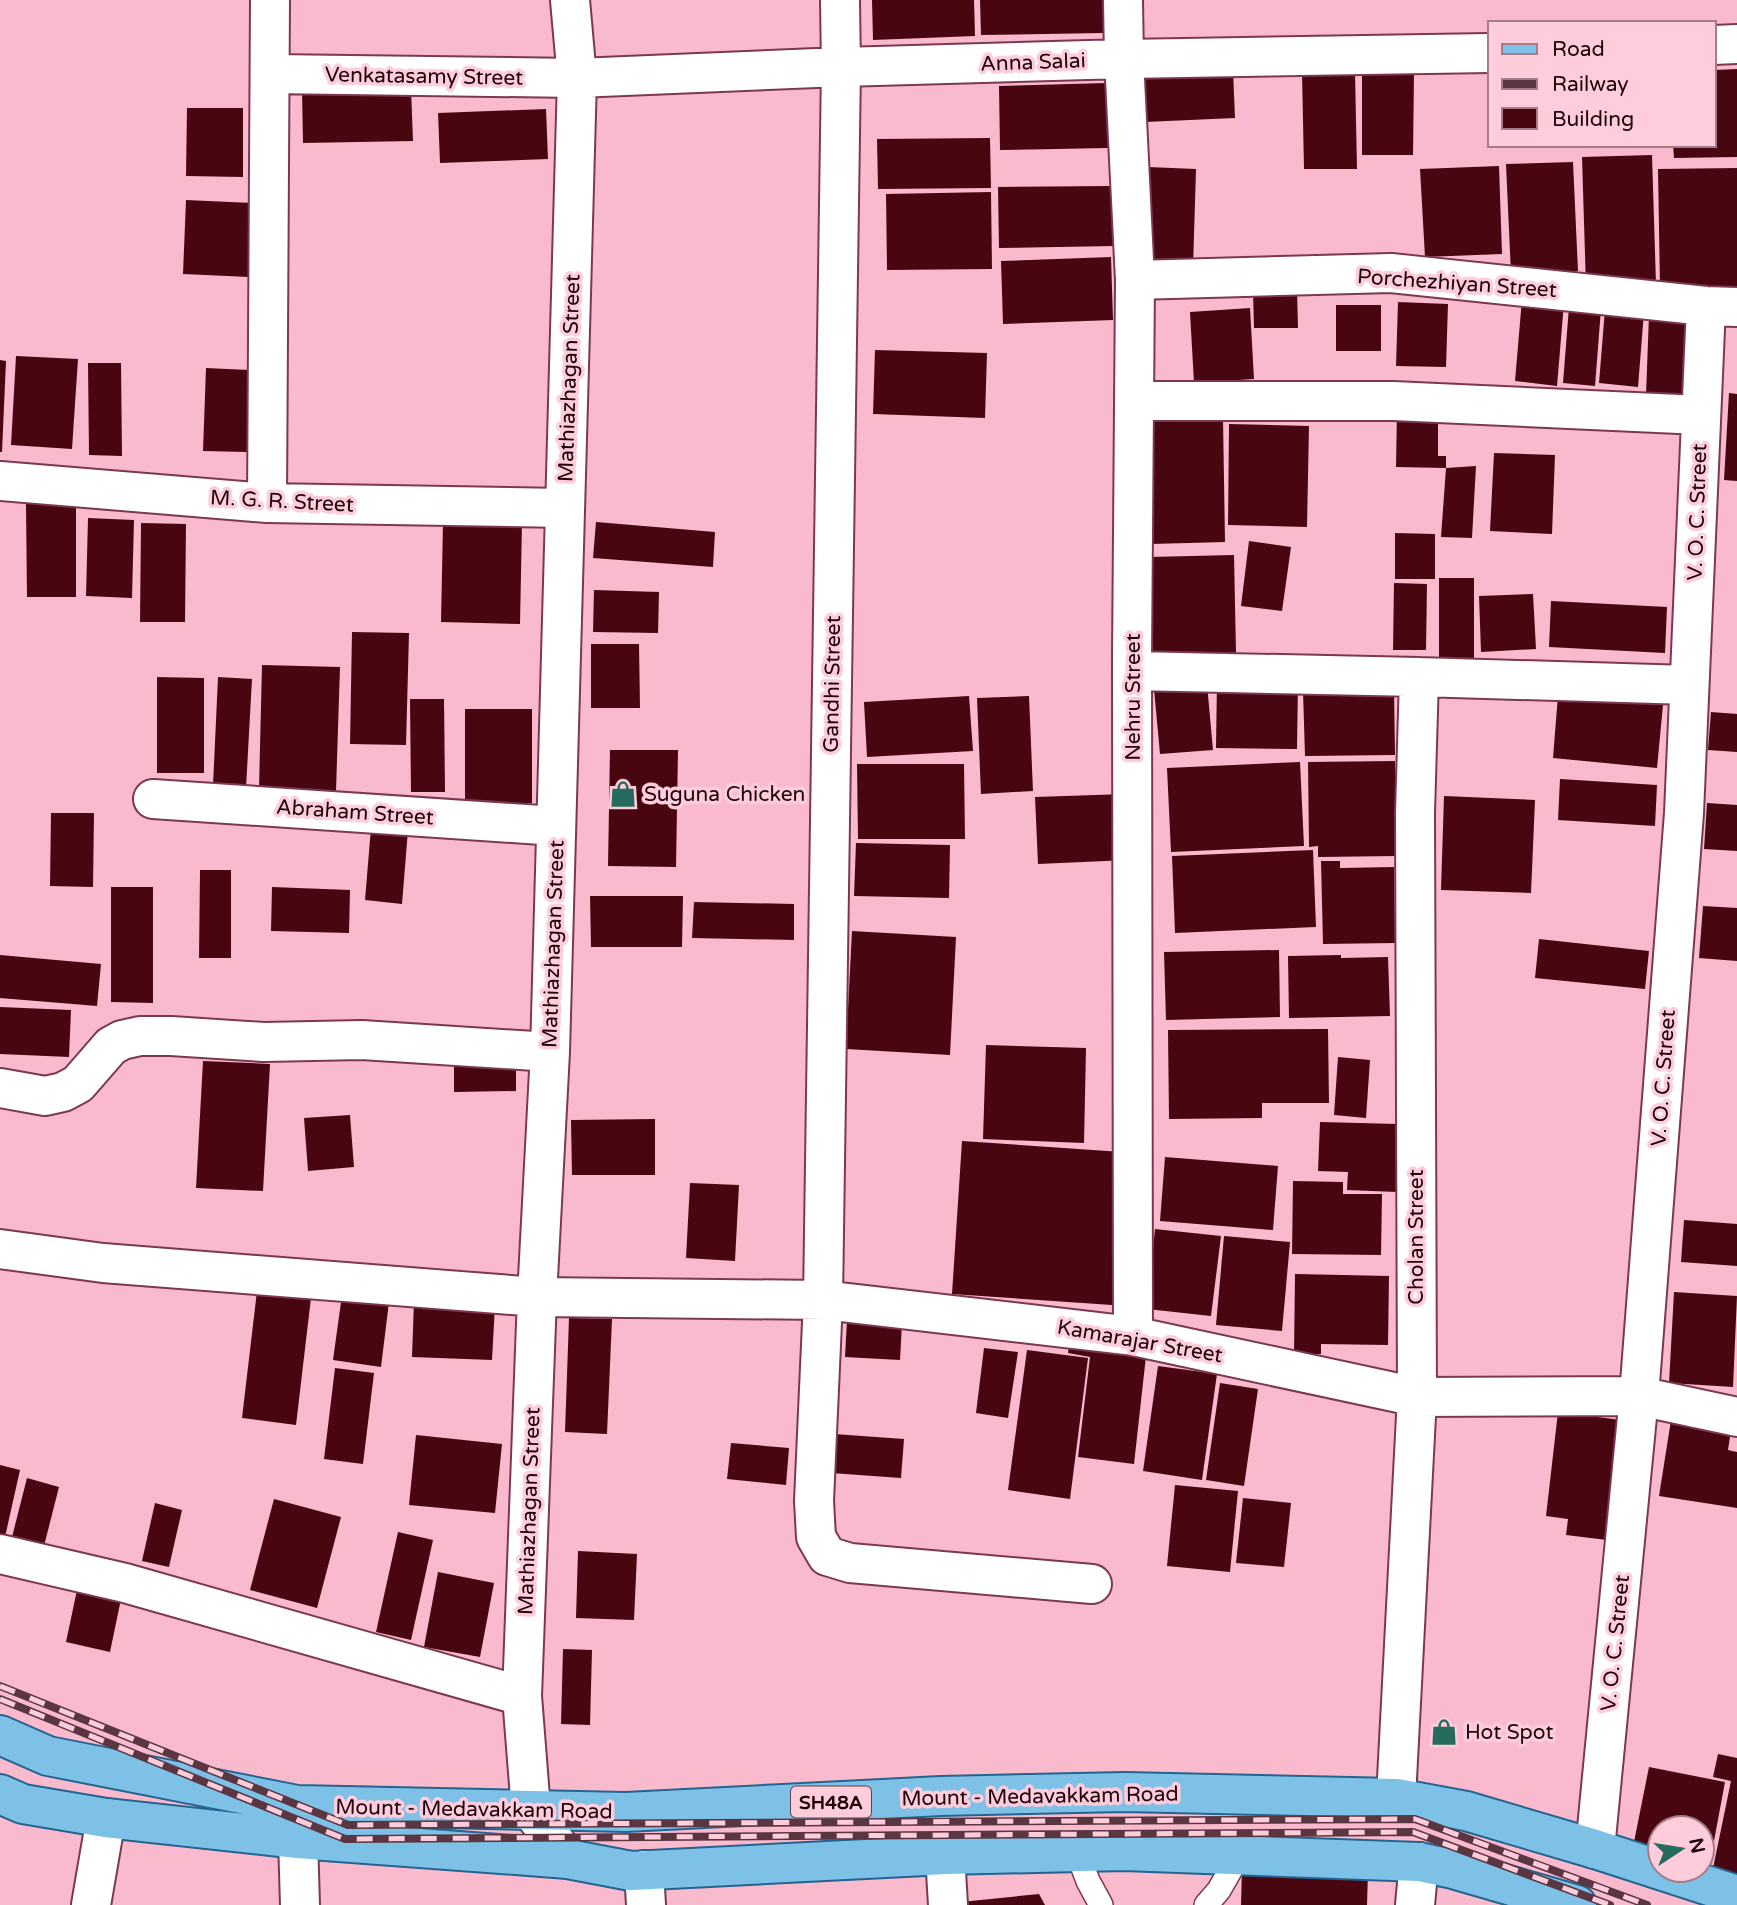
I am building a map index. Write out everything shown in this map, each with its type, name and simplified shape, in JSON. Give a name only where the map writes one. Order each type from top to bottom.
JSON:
[{"type":"main road","name":"Mount - Medavakkam Road","points":[[0,1735],[48,1756],[297,1805],[625,1812],[940,1796],[1125,1791],[1396,1798],[1466,1811],[1737,1895]]},
{"type":"main road","name":"Mount - Medavakkam Road","points":[[0,1794],[23,1804],[106,1818],[298,1839],[568,1859],[631,1871],[645,1888],[945,1855],[1124,1851],[1419,1862],[1453,1868],[1577,1905]]},
{"type":"street","points":[[267,503],[270,0]]},
{"type":"street","name":"Mathiazhagan Street","points":[[531,1810],[522,1696],[537,1297],[550,1052],[577,78],[570,0]]},
{"type":"street","name":"Gandhi Street","points":[[841,0],[823,1300],[814,1501],[816,1537],[827,1556],[850,1563],[1092,1584]]},
{"type":"street","name":"Nehru Street","points":[[1123,0],[1135,280],[1133,1336]]},
{"type":"street","points":[[1716,45],[1737,44]]},
{"type":"street","name":"Anna Salai","points":[[577,78],[1124,59],[1488,53]]},
{"type":"street","name":"Venkatasamy Street","points":[[271,74],[577,78]]},
{"type":"street","name":"Porchezhiyan Street","points":[[1135,280],[1391,273],[1722,306]]},
{"type":"street","name":"V. O. C. Street","points":[[1595,1849],[1639,1396],[1684,813],[1701,415],[1722,306]]},
{"type":"street","points":[[1134,401],[1393,401],[1701,415]]},
{"type":"street","name":"M. G. R. Street","points":[[0,481],[267,503],[565,508]]},
{"type":"street","points":[[1133,671],[1689,685]]},
{"type":"street","name":"Cholan Street","points":[[1396,1798],[1417,1397],[1415,813],[1419,677]]},
{"type":"street","name":"Abraham Street","points":[[153,799],[556,826]]},
{"type":"street","points":[[0,1088],[45,1096],[63,1092],[78,1084],[111,1046],[140,1036],[264,1042],[362,1040],[550,1052]]},
{"type":"street","name":"Kamarajar Street","points":[[0,1249],[103,1263],[537,1297],[823,1300],[1133,1336],[1417,1397],[1639,1396],[1737,1417]]},
{"type":"street","points":[[0,1553],[125,1583],[522,1696]]},
{"type":"street","points":[[531,1810],[568,1859]]},
{"type":"street","points":[[91,1905],[106,1818]]},
{"type":"street","points":[[298,1839],[300,1905]]},
{"type":"street","points":[[945,1855],[948,1905]]},
{"type":"street","points":[[1415,1905],[1419,1862]]},
{"type":"lane","points":[[1077,1852],[1101,1905]]},
{"type":"lane","points":[[1206,1905],[1219,1890],[1239,1855]]},
{"type":"building","points":[[872,0],[974,0],[975,36],[873,40]]},
{"type":"building","points":[[980,0],[1103,0],[1103,33],[981,35]]},
{"type":"building","points":[[1737,69],[1737,157],[1674,158],[1673,147],[1716,147],[1716,70]]},
{"type":"building","points":[[1233,70],[1235,118],[1145,122],[1143,74]]},
{"type":"building","points":[[1355,72],[1357,169],[1304,169],[1302,73]]},
{"type":"building","points":[[1362,72],[1414,73],[1413,155],[1362,155]]},
{"type":"building","points":[[1107,83],[1108,148],[1000,150],[999,86]]},
{"type":"building","points":[[411,88],[413,141],[303,143],[302,91]]},
{"type":"building","points":[[187,108],[243,108],[243,177],[186,176]]},
{"type":"building","points":[[546,109],[548,159],[440,163],[438,113]]},
{"type":"building","points":[[990,138],[991,188],[878,189],[877,139]]},
{"type":"building","points":[[1652,155],[1656,284],[1586,287],[1582,157]]},
{"type":"building","points":[[1573,162],[1578,271],[1511,274],[1506,164]]},
{"type":"building","points":[[1499,166],[1502,254],[1425,257],[1420,169]]},
{"type":"building","points":[[1148,167],[1196,169],[1193,269],[1144,268]]},
{"type":"building","points":[[1737,168],[1737,286],[1660,287],[1658,169]]},
{"type":"building","points":[[1112,186],[1113,246],[999,248],[998,187]]},
{"type":"building","points":[[991,192],[992,269],[887,270],[886,194]]},
{"type":"building","points":[[186,200],[252,203],[249,277],[183,274]]},
{"type":"building","points":[[1111,257],[1113,320],[1003,324],[1001,261]]},
{"type":"building","points":[[1297,290],[1298,328],[1254,328],[1253,291]]},
{"type":"building","points":[[1522,299],[1564,303],[1557,386],[1515,381]]},
{"type":"building","points":[[1398,302],[1448,304],[1446,367],[1396,366]]},
{"type":"building","points":[[1336,305],[1381,305],[1381,351],[1336,351]]},
{"type":"building","points":[[1569,307],[1601,309],[1595,386],[1563,383]]},
{"type":"building","points":[[1250,308],[1254,379],[1194,383],[1190,312]]},
{"type":"building","points":[[1605,309],[1644,312],[1638,387],[1599,383]]},
{"type":"building","points":[[1649,315],[1695,317],[1692,397],[1646,395]]},
{"type":"building","points":[[875,350],[987,353],[985,418],[873,414]]},
{"type":"building","points":[[16,356],[78,359],[72,449],[11,445]]},
{"type":"building","points":[[0,360],[6,361],[2,452],[0,452]]},
{"type":"building","points":[[88,363],[121,363],[122,456],[89,455]]},
{"type":"building","points":[[206,368],[249,370],[247,452],[203,451]]},
{"type":"building","points":[[1729,393],[1737,394],[1737,481],[1724,480]]},
{"type":"building","points":[[1397,409],[1438,409],[1438,456],[1446,456],[1446,468],[1396,467]]},
{"type":"building","points":[[1223,417],[1225,542],[1151,544],[1149,418]]},
{"type":"building","points":[[1229,424],[1309,426],[1307,527],[1228,525]]},
{"type":"building","points":[[1494,453],[1555,455],[1552,534],[1490,531]]},
{"type":"building","points":[[1476,466],[1472,538],[1441,537],[1446,468]]},
{"type":"building","points":[[26,504],[76,504],[76,597],[27,597]]},
{"type":"building","points":[[88,518],[134,520],[132,598],[86,596]]},
{"type":"building","points":[[596,522],[715,532],[713,567],[593,558]]},
{"type":"building","points":[[141,523],[186,524],[185,622],[140,622]]},
{"type":"building","points":[[443,523],[522,523],[520,624],[441,622]]},
{"type":"building","points":[[1395,533],[1435,534],[1435,579],[1395,579]]},
{"type":"building","points":[[1249,541],[1291,547],[1282,611],[1241,606]]},
{"type":"building","points":[[1234,555],[1236,653],[1152,655],[1149,557]]},
{"type":"building","points":[[1439,578],[1474,578],[1474,662],[1439,662]]},
{"type":"building","points":[[1394,583],[1427,584],[1426,650],[1393,650]]},
{"type":"building","points":[[594,590],[659,592],[658,633],[593,632]]},
{"type":"building","points":[[1533,594],[1536,649],[1481,652],[1479,596]]},
{"type":"building","points":[[1551,601],[1667,607],[1665,653],[1549,647]]},
{"type":"building","points":[[352,632],[409,633],[406,745],[350,744]]},
{"type":"building","points":[[591,644],[639,644],[640,708],[591,708]]},
{"type":"building","points":[[262,665],[340,667],[336,791],[259,789]]},
{"type":"building","points":[[157,677],[204,678],[204,773],[157,773]]},
{"type":"building","points":[[218,677],[252,679],[246,788],[213,786]]},
{"type":"building","points":[[1217,680],[1298,682],[1297,749],[1216,748]]},
{"type":"building","points":[[1207,684],[1213,750],[1160,754],[1154,689]]},
{"type":"building","points":[[1394,689],[1395,755],[1305,756],[1303,691]]},
{"type":"building","points":[[1558,695],[1663,705],[1657,768],[1553,758]]},
{"type":"building","points":[[969,696],[973,751],[867,757],[864,702]]},
{"type":"building","points":[[1029,696],[1033,791],[981,794],[977,698]]},
{"type":"building","points":[[410,699],[444,699],[445,792],[411,792]]},
{"type":"building","points":[[465,709],[532,709],[532,803],[465,803]]},
{"type":"building","points":[[1711,712],[1737,714],[1737,752],[1708,750]]},
{"type":"building","points":[[610,750],[678,750],[676,867],[608,866]]},
{"type":"building","points":[[1395,761],[1397,856],[1318,857],[1318,846],[1309,847],[1308,762]]},
{"type":"building","points":[[1300,762],[1304,846],[1171,852],[1167,768]]},
{"type":"building","points":[[857,764],[964,764],[965,839],[858,839]]},
{"type":"building","points":[[1560,779],[1657,785],[1655,826],[1558,820]]},
{"type":"building","points":[[1126,794],[1128,860],[1038,864],[1035,797]]},
{"type":"building","points":[[1444,796],[1535,800],[1531,893],[1441,890]]},
{"type":"building","points":[[1707,803],[1737,805],[1737,851],[1704,849]]},
{"type":"building","points":[[51,813],[94,813],[93,887],[50,886]]},
{"type":"building","points":[[371,828],[408,830],[402,904],[365,900]]},
{"type":"building","points":[[856,843],[950,845],[949,898],[854,896]]},
{"type":"building","points":[[1313,850],[1316,927],[1175,933],[1172,856]]},
{"type":"building","points":[[1321,861],[1340,861],[1340,868],[1394,867],[1395,943],[1323,944]]},
{"type":"building","points":[[200,870],[231,870],[231,958],[199,958]]},
{"type":"building","points":[[111,887],[153,887],[153,1003],[111,1002]]},
{"type":"building","points":[[272,887],[350,890],[349,933],[271,931]]},
{"type":"building","points":[[590,896],[683,896],[682,947],[591,947]]},
{"type":"building","points":[[694,902],[794,904],[794,940],[692,938]]},
{"type":"building","points":[[1703,906],[1737,908],[1737,961],[1699,958]]},
{"type":"building","points":[[852,931],[956,937],[950,1055],[846,1049]]},
{"type":"building","points":[[1539,939],[1649,951],[1645,989],[1535,978]]},
{"type":"building","points":[[1279,950],[1280,1017],[1166,1020],[1164,952]]},
{"type":"building","points":[[0,955],[101,964],[97,1006],[0,998]]},
{"type":"building","points":[[1341,955],[1341,958],[1388,957],[1390,1016],[1289,1018],[1288,956]]},
{"type":"building","points":[[0,1007],[71,1010],[69,1057],[0,1054]]},
{"type":"building","points":[[1328,1029],[1329,1103],[1262,1103],[1262,1118],[1169,1119],[1168,1030]]},
{"type":"building","points":[[986,1045],[1086,1048],[1084,1143],[983,1139]]},
{"type":"building","points":[[454,1056],[516,1056],[516,1091],[454,1092]]},
{"type":"building","points":[[1338,1057],[1370,1060],[1366,1118],[1334,1115]]},
{"type":"building","points":[[203,1061],[270,1064],[263,1191],[196,1188]]},
{"type":"building","points":[[350,1115],[354,1167],[308,1171],[304,1118]]},
{"type":"building","points":[[655,1119],[655,1175],[572,1175],[571,1120]]},
{"type":"building","points":[[1320,1122],[1398,1124],[1397,1192],[1347,1190],[1348,1172],[1318,1171]]},
{"type":"building","points":[[962,1141],[1122,1152],[1112,1305],[952,1294]]},
{"type":"building","points":[[1165,1157],[1278,1166],[1273,1230],[1160,1221]]},
{"type":"building","points":[[1293,1181],[1343,1182],[1343,1194],[1382,1194],[1381,1255],[1292,1254]]},
{"type":"building","points":[[690,1183],[739,1185],[735,1261],[686,1258]]},
{"type":"building","points":[[1684,1220],[1737,1224],[1737,1266],[1681,1262]]},
{"type":"building","points":[[1155,1229],[1221,1236],[1211,1316],[1147,1309]]},
{"type":"building","points":[[1224,1236],[1290,1242],[1282,1331],[1216,1325]]},
{"type":"building","points":[[1295,1274],[1389,1276],[1388,1345],[1321,1344],[1321,1354],[1294,1354]]},
{"type":"building","points":[[257,1291],[311,1298],[296,1425],[242,1418]]},
{"type":"building","points":[[1674,1292],[1737,1296],[1733,1387],[1669,1383]]},
{"type":"building","points":[[342,1295],[389,1302],[381,1367],[333,1360]]},
{"type":"building","points":[[414,1301],[495,1305],[492,1360],[412,1357]]},
{"type":"building","points":[[569,1318],[612,1319],[607,1434],[565,1432]]},
{"type":"building","points":[[847,1320],[902,1323],[900,1360],[845,1357]]},
{"type":"building","points":[[1070,1338],[1146,1356],[1134,1464],[1078,1457],[1090,1357],[1068,1353]]},
{"type":"building","points":[[984,1348],[1018,1352],[1008,1418],[976,1413]]},
{"type":"building","points":[[1027,1350],[1088,1358],[1070,1499],[1008,1490]]},
{"type":"building","points":[[1158,1366],[1217,1374],[1202,1480],[1143,1471]]},
{"type":"building","points":[[335,1368],[374,1373],[363,1464],[324,1459]]},
{"type":"building","points":[[1220,1383],[1258,1389],[1244,1486],[1206,1480]]},
{"type":"building","points":[[1558,1412],[1621,1420],[1607,1540],[1566,1535],[1568,1519],[1546,1516]]},
{"type":"building","points":[[1671,1420],[1731,1430],[1728,1450],[1737,1452],[1737,1508],[1659,1496]]},
{"type":"building","points":[[834,1434],[904,1439],[901,1478],[831,1473]]},
{"type":"building","points":[[416,1435],[502,1444],[495,1513],[409,1505]]},
{"type":"building","points":[[731,1443],[789,1448],[786,1485],[727,1479]]},
{"type":"building","points":[[0,1465],[20,1470],[5,1537],[0,1536]]},
{"type":"building","points":[[27,1478],[59,1487],[44,1546],[12,1537]]},
{"type":"building","points":[[1175,1485],[1238,1491],[1230,1572],[1167,1566]]},
{"type":"building","points":[[1243,1498],[1291,1503],[1284,1567],[1236,1563]]},
{"type":"building","points":[[274,1499],[341,1517],[317,1608],[250,1590]]},
{"type":"building","points":[[155,1503],[182,1510],[169,1567],[142,1561]]},
{"type":"building","points":[[398,1532],[433,1540],[411,1640],[376,1632]]},
{"type":"building","points":[[578,1551],[637,1554],[634,1620],[576,1618]]},
{"type":"building","points":[[438,1572],[494,1583],[480,1657],[424,1647]]},
{"type":"building","points":[[77,1590],[121,1599],[110,1652],[66,1642]]},
{"type":"building","points":[[563,1649],[592,1650],[590,1725],[561,1724]]},
{"type":"building","points":[[1718,1754],[1737,1758],[1737,1883],[1716,1879],[1716,1854],[1731,1781],[1713,1777]]},
{"type":"building","points":[[1649,1767],[1725,1782],[1716,1830],[1716,1814],[1646,1814],[1646,1860],[1631,1857]]},
{"type":"building","points":[[1242,1868],[1368,1872],[1367,1905],[1241,1905]]},
{"type":"building","points":[[1039,1894],[1045,1905],[951,1905],[951,1903]]},
{"type":"railway","points":[[0,1686],[348,1825],[1415,1819],[1647,1905]]},
{"type":"railway","points":[[0,1699],[345,1839],[1413,1832],[1610,1905]]},
{"type":"place","name":"Suguna Chicken","points":[[623,794]]},
{"type":"place","name":"Hot Spot","points":[[1444,1732]]}]
